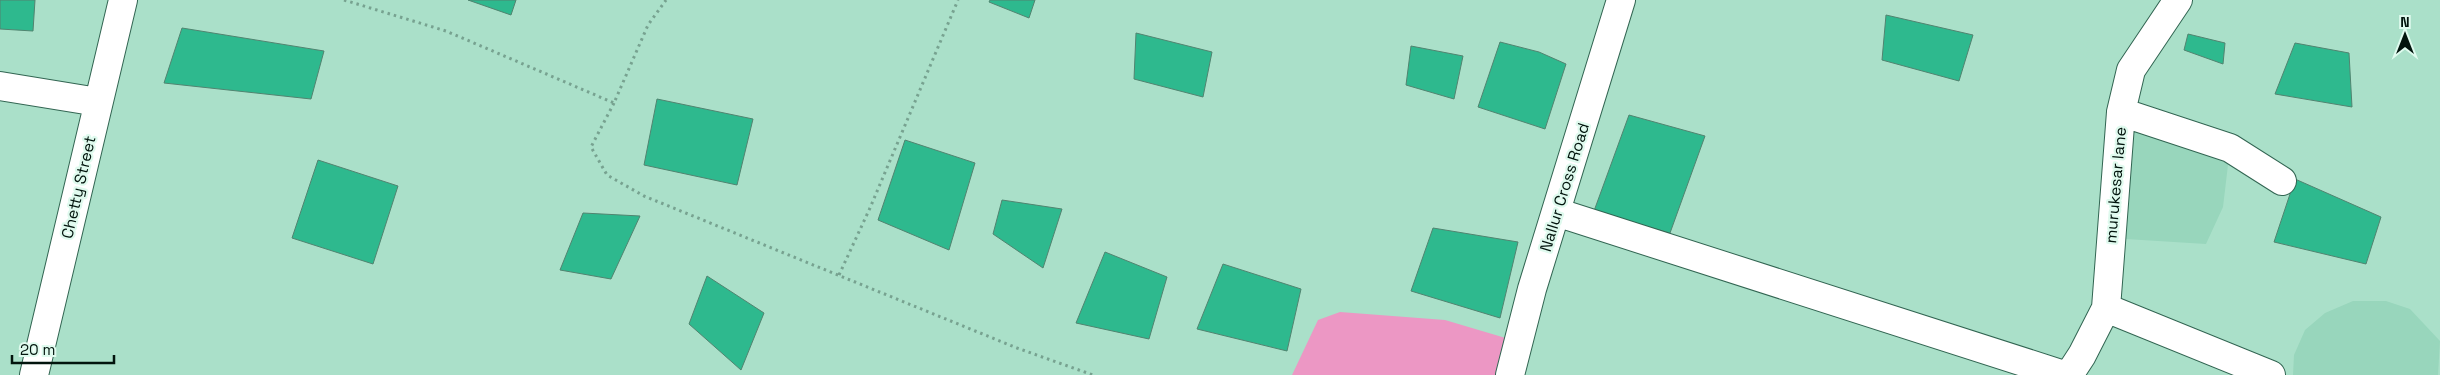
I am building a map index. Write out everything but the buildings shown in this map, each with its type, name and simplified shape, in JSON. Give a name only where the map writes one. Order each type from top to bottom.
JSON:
[{"type":"street","name":"Chetty Street","points":[[34,375],[123,0]]},
{"type":"street","name":"Nallur Cross Road","points":[[1510,375],[1556,212],[1621,0]]},
{"type":"street","name":"murukesar lane","points":[[2069,375],[2082,355],[2106,308],[2120,112],[2131,70],[2178,0]]},
{"type":"street","points":[[0,86],[98,102]]},
{"type":"street","points":[[2120,112],[2230,148],[2282,181]]},
{"type":"street","points":[[1556,212],[2064,375]]},
{"type":"street","points":[[2106,308],[2271,375]]},
{"type":"path","points":[[344,0],[446,31],[614,103]]},
{"type":"path","points":[[666,0],[648,25],[614,103],[591,147],[608,175],[644,196],[1017,348],[1093,375]]},
{"type":"path","points":[[839,275],[870,208],[958,0]]},
{"type":"shaded area","points":[[2121,112],[2230,148],[2223,207],[2206,244],[2110,238]]},
{"type":"shaded area","points":[[2353,301],[2386,301],[2410,309],[2440,341],[2438,375],[2293,375],[2294,355],[2305,330],[2325,313]]},
{"type":"shaded area","points":[[1340,312],[1445,320],[1519,342],[1510,375],[1292,375],[1318,320]]}]
